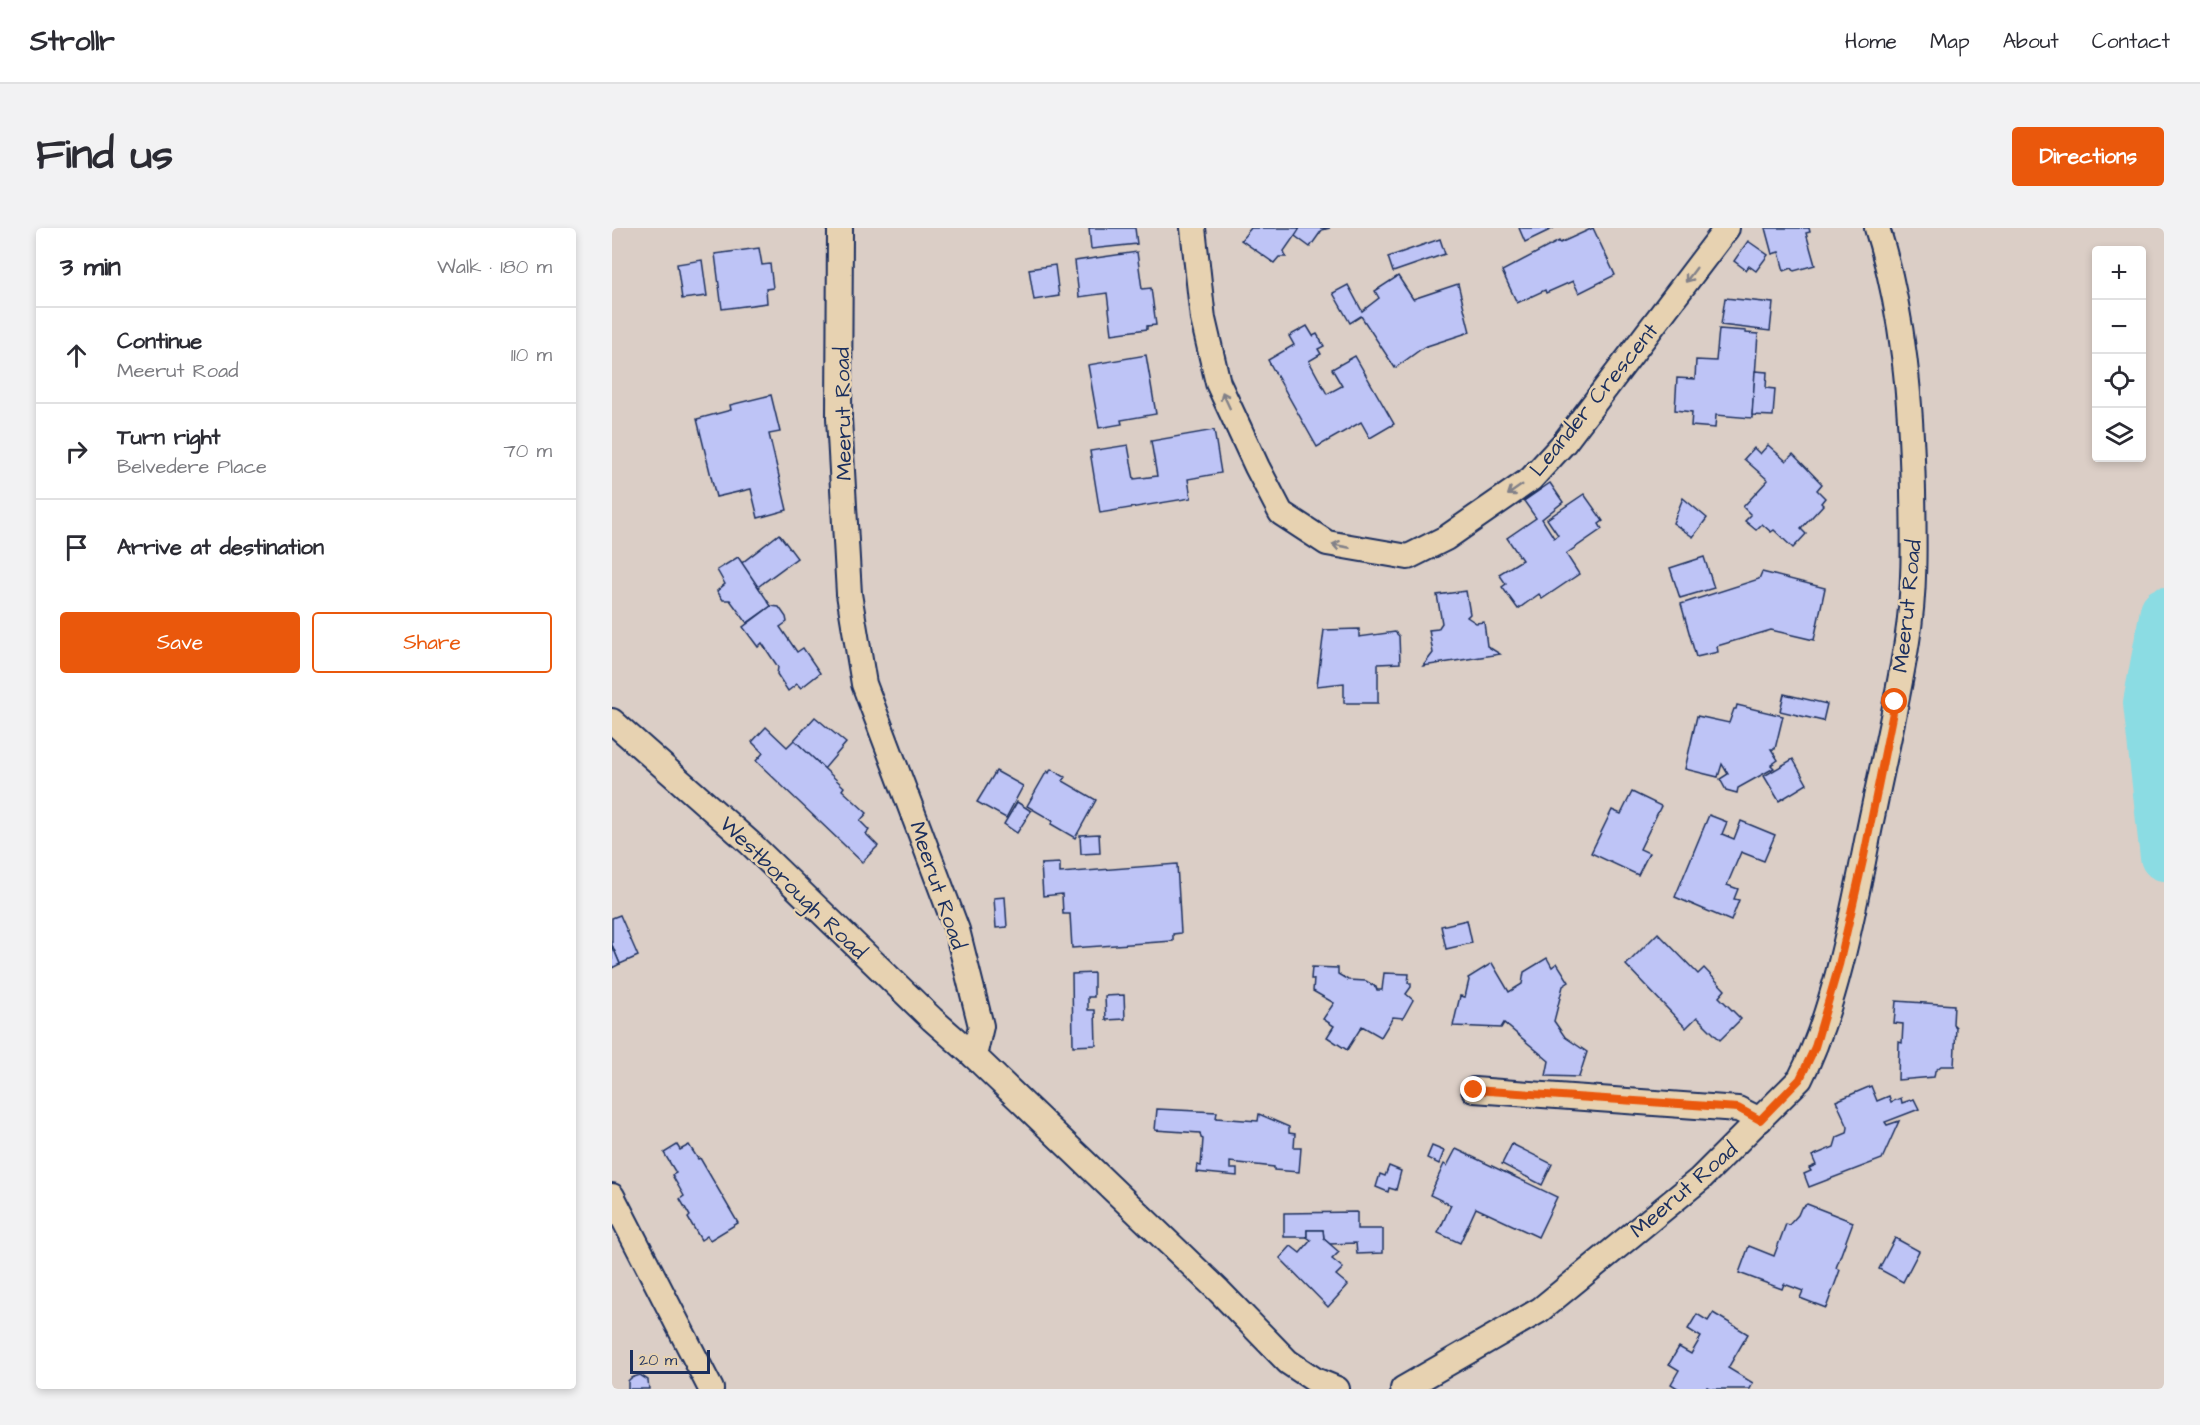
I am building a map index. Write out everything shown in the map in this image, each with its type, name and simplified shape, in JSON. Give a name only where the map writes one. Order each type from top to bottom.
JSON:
[{"type":"street","name":"Meerut Road","points":[[840,228],[839,418],[851,605],[864,684],[957,930],[981,1026],[974,1056]]},
{"type":"street","name":"Leander Crescent","points":[[1193,228],[1203,319],[1218,383],[1281,513],[1327,543],[1408,557],[1446,538],[1531,479],[1564,442],[1727,228]]},
{"type":"street","name":"Meerut Road","points":[[1403,1389],[1540,1310],[1700,1179],[1800,1079],[1815,1047],[1830,999],[1864,856],[1907,640],[1912,591],[1914,530],[1911,422],[1904,346],[1895,294],[1877,228]]},
{"type":"street","name":"Westborough Road","points":[[612,721],[750,843],[932,1019],[974,1056]]},
{"type":"street","points":[[974,1056],[1219,1291],[1288,1362],[1315,1380],[1337,1389]]},
{"type":"street","points":[[1474,1090],[1738,1108],[1760,1120]]},
{"type":"street","points":[[612,1196],[711,1389]]},
{"type":"building","points":[[1089,228],[1135,228],[1137,244],[1091,249]]},
{"type":"building","points":[[1251,228],[1300,228],[1284,251],[1286,257],[1279,257],[1274,263],[1241,240]]},
{"type":"building","points":[[1300,228],[1330,228],[1322,230],[1310,247],[1295,236]]},
{"type":"building","points":[[1519,228],[1554,228],[1525,242]]},
{"type":"building","points":[[1593,228],[1615,275],[1579,293],[1573,281],[1546,293],[1545,290],[1517,303],[1502,271],[1559,241],[1560,243]]},
{"type":"building","points":[[1765,228],[1809,228],[1810,232],[1806,233],[1815,265],[1794,271],[1792,268],[1784,271],[1779,252],[1772,254]]},
{"type":"building","points":[[1440,239],[1445,254],[1393,272],[1388,257]]},
{"type":"building","points":[[1748,241],[1768,255],[1756,271],[1749,266],[1746,270],[1734,261]]},
{"type":"building","points":[[759,248],[762,265],[770,264],[773,288],[766,289],[767,303],[722,309],[715,254]]},
{"type":"building","points":[[1137,252],[1142,289],[1151,288],[1156,325],[1147,326],[1147,329],[1112,334],[1107,293],[1079,297],[1075,261]]},
{"type":"building","points":[[702,260],[707,296],[682,299],[677,264]]},
{"type":"building","points":[[1055,265],[1059,296],[1034,300],[1029,269]]},
{"type":"building","points":[[1398,276],[1413,299],[1458,284],[1470,332],[1424,347],[1395,368],[1361,316],[1350,323],[1333,293],[1348,285],[1362,311],[1379,298],[1375,291]]},
{"type":"building","points":[[1725,298],[1773,303],[1770,331],[1721,325]]},
{"type":"building","points":[[1307,326],[1313,336],[1317,334],[1324,346],[1318,349],[1321,354],[1309,361],[1327,394],[1342,386],[1332,369],[1355,356],[1394,424],[1370,438],[1361,422],[1317,447],[1268,360],[1294,345],[1289,336]]},
{"type":"building","points":[[1719,329],[1758,334],[1752,418],[1716,415],[1715,428],[1691,426],[1692,412],[1675,410],[1677,378],[1695,379],[1696,360],[1716,361]]},
{"type":"building","points":[[1146,355],[1156,414],[1121,420],[1122,424],[1099,428],[1088,365]]},
{"type":"building","points":[[1755,371],[1767,372],[1766,388],[1775,389],[1773,416],[1752,415]]},
{"type":"building","points":[[771,395],[780,432],[769,434],[787,510],[758,518],[751,489],[716,497],[697,419],[731,410],[730,405]]},
{"type":"building","points":[[1214,430],[1221,473],[1188,479],[1191,498],[1100,513],[1090,451],[1128,445],[1134,479],[1157,476],[1151,441]]},
{"type":"building","points":[[1768,445],[1786,461],[1793,454],[1822,484],[1817,490],[1825,498],[1821,503],[1823,505],[1801,529],[1806,534],[1793,548],[1774,530],[1771,532],[1762,524],[1756,530],[1745,521],[1751,515],[1743,507],[1768,480],[1744,459],[1754,448],[1760,454]]},
{"type":"building","points":[[1550,483],[1563,502],[1542,519],[1554,538],[1558,535],[1547,519],[1584,494],[1603,521],[1599,524],[1602,529],[1566,554],[1579,574],[1542,599],[1539,594],[1518,609],[1502,587],[1506,584],[1499,574],[1522,560],[1507,538],[1536,518],[1524,501]]},
{"type":"building","points":[[1683,498],[1707,518],[1693,537],[1673,523]]},
{"type":"building","points":[[779,534],[797,558],[755,589],[738,566]]},
{"type":"building","points":[[738,557],[771,606],[747,623],[730,600],[723,600],[717,591],[725,584],[717,570]]},
{"type":"building","points":[[1704,557],[1714,588],[1680,598],[1670,568]]},
{"type":"building","points":[[1762,572],[1825,588],[1814,640],[1771,630],[1717,646],[1718,652],[1696,657],[1681,604],[1759,579]]},
{"type":"building","points":[[1466,591],[1470,614],[1467,617],[1476,623],[1484,622],[1487,646],[1500,654],[1423,666],[1433,653],[1429,630],[1438,629],[1442,623],[1437,595]]},
{"type":"building","points":[[771,606],[779,607],[786,617],[787,622],[780,627],[797,652],[803,648],[820,673],[801,688],[797,684],[788,691],[777,674],[778,667],[762,643],[758,647],[743,627]]},
{"type":"building","points":[[1359,629],[1359,637],[1395,632],[1399,636],[1400,663],[1378,664],[1378,703],[1344,703],[1344,683],[1317,686],[1324,630]]},
{"type":"building","points":[[1784,694],[1827,704],[1823,721],[1780,711]]},
{"type":"building","points":[[1737,705],[1783,716],[1775,749],[1771,749],[1778,760],[1771,765],[1774,768],[1738,788],[1737,793],[1726,790],[1720,779],[1728,774],[1722,764],[1718,777],[1685,769],[1697,716],[1729,723]]},
{"type":"building","points":[[815,717],[846,743],[824,769],[794,740]]},
{"type":"building","points":[[766,727],[787,747],[794,740],[844,787],[842,790],[867,813],[860,821],[869,830],[866,834],[878,846],[862,862],[756,761],[763,753],[752,742]]},
{"type":"building","points":[[1793,759],[1807,784],[1779,801],[1764,776]]},
{"type":"building","points":[[1051,769],[1065,777],[1063,781],[1096,800],[1075,838],[1051,824],[1053,821],[1027,806],[1047,771],[1049,773]]},
{"type":"building","points":[[996,771],[1023,786],[1006,818],[977,802]]},
{"type":"building","points":[[1632,792],[1661,806],[1640,849],[1649,853],[1638,875],[1591,853],[1612,810],[1621,814]]},
{"type":"building","points":[[1017,802],[1031,811],[1017,833],[1004,824]]},
{"type":"building","points":[[1709,815],[1727,822],[1722,834],[1734,839],[1741,821],[1775,835],[1764,861],[1741,852],[1727,885],[1738,889],[1734,899],[1739,900],[1731,921],[1675,897]]},
{"type":"building","points":[[1099,834],[1100,853],[1081,854],[1080,835]]},
{"type":"building","points":[[1060,863],[1060,873],[1177,864],[1181,933],[1173,934],[1173,941],[1072,948],[1070,914],[1063,914],[1062,894],[1043,896],[1041,864]]},
{"type":"building","points":[[1005,897],[1007,927],[996,928],[994,898]]},
{"type":"building","points":[[620,915],[638,956],[620,964],[612,945],[612,918]]},
{"type":"building","points":[[1467,920],[1472,943],[1446,949],[1441,926]]},
{"type":"building","points":[[1658,933],[1698,974],[1704,968],[1725,990],[1719,997],[1741,1019],[1720,1040],[1697,1017],[1686,1028],[1626,965]]},
{"type":"building","points":[[612,945],[620,964],[612,968]]},
{"type":"building","points":[[1547,958],[1552,967],[1557,963],[1569,982],[1563,986],[1554,1021],[1565,1037],[1587,1052],[1579,1077],[1546,1076],[1549,1061],[1504,1023],[1501,1028],[1453,1026],[1460,996],[1465,997],[1468,978],[1492,963],[1509,992],[1522,984],[1524,972]]},
{"type":"building","points":[[1312,967],[1338,968],[1338,974],[1348,980],[1366,981],[1377,990],[1382,990],[1384,973],[1409,974],[1408,983],[1411,983],[1411,987],[1406,994],[1413,1000],[1403,1018],[1393,1017],[1381,1037],[1362,1026],[1347,1050],[1327,1037],[1334,1026],[1323,1019],[1334,1003],[1313,991]]},
{"type":"building","points":[[1094,973],[1094,997],[1088,997],[1088,1010],[1095,1010],[1096,1045],[1073,1046],[1072,974]]},
{"type":"building","points":[[1124,995],[1125,1019],[1106,1020],[1105,996]]},
{"type":"building","points":[[1896,1001],[1954,1005],[1953,1024],[1956,1027],[1954,1066],[1941,1066],[1935,1071],[1934,1077],[1898,1080],[1899,1042],[1902,1043],[1903,1024],[1894,1023]]},
{"type":"building","points":[[1871,1086],[1877,1101],[1889,1096],[1891,1102],[1901,1098],[1902,1103],[1914,1099],[1919,1109],[1885,1122],[1887,1125],[1899,1121],[1882,1159],[1809,1187],[1804,1174],[1816,1165],[1812,1156],[1834,1147],[1837,1137],[1847,1133],[1848,1127],[1836,1101]]},
{"type":"building","points":[[1157,1109],[1217,1112],[1216,1118],[1258,1121],[1259,1114],[1289,1127],[1289,1133],[1295,1134],[1294,1148],[1301,1148],[1299,1172],[1230,1162],[1230,1169],[1237,1169],[1237,1176],[1196,1172],[1197,1165],[1201,1166],[1203,1139],[1200,1133],[1155,1130]]},
{"type":"building","points":[[1512,1144],[1552,1164],[1542,1185],[1502,1164]]},
{"type":"building","points":[[677,1145],[680,1150],[689,1145],[698,1159],[700,1158],[738,1223],[710,1240],[707,1236],[701,1240],[688,1218],[690,1216],[680,1199],[684,1196],[672,1175],[676,1173],[664,1153]]},
{"type":"building","points":[[1432,1146],[1444,1151],[1439,1164],[1427,1158]]},
{"type":"building","points":[[1456,1149],[1557,1197],[1538,1237],[1476,1208],[1460,1243],[1438,1233],[1451,1205],[1430,1195],[1444,1164],[1447,1166]]},
{"type":"building","points":[[1389,1166],[1401,1171],[1396,1190],[1389,1188],[1388,1192],[1376,1187],[1380,1174],[1385,1176]]},
{"type":"building","points":[[1807,1204],[1853,1222],[1836,1268],[1840,1270],[1826,1308],[1800,1298],[1803,1291],[1784,1284],[1782,1289],[1739,1273],[1749,1246],[1774,1256],[1786,1224],[1789,1225],[1801,1208]]},
{"type":"building","points":[[1357,1212],[1357,1229],[1383,1229],[1383,1253],[1357,1254],[1356,1243],[1330,1244],[1324,1239],[1323,1230],[1307,1230],[1307,1237],[1284,1237],[1284,1213]]},
{"type":"building","points":[[1307,1230],[1323,1230],[1324,1239],[1339,1252],[1332,1259],[1343,1268],[1336,1275],[1348,1285],[1328,1307],[1280,1258],[1291,1246],[1300,1253],[1311,1240],[1307,1237]]},
{"type":"building","points":[[1895,1238],[1919,1251],[1903,1282],[1879,1269]]},
{"type":"building","points":[[1713,1313],[1748,1334],[1728,1368],[1753,1383],[1750,1389],[1711,1389],[1707,1387],[1705,1389],[1679,1389],[1671,1384],[1679,1370],[1669,1364],[1679,1347],[1691,1354],[1701,1337],[1688,1329],[1697,1314],[1708,1321]]},
{"type":"building","points":[[640,1375],[648,1380],[649,1389],[628,1389],[628,1381]]},
{"type":"waterway","points":[[2164,611],[2147,703],[2164,857]]},
{"type":"route","points":[[1474,1090],[1738,1108],[1760,1120],[1800,1079],[1815,1047],[1839,965],[1895,702]]}]
